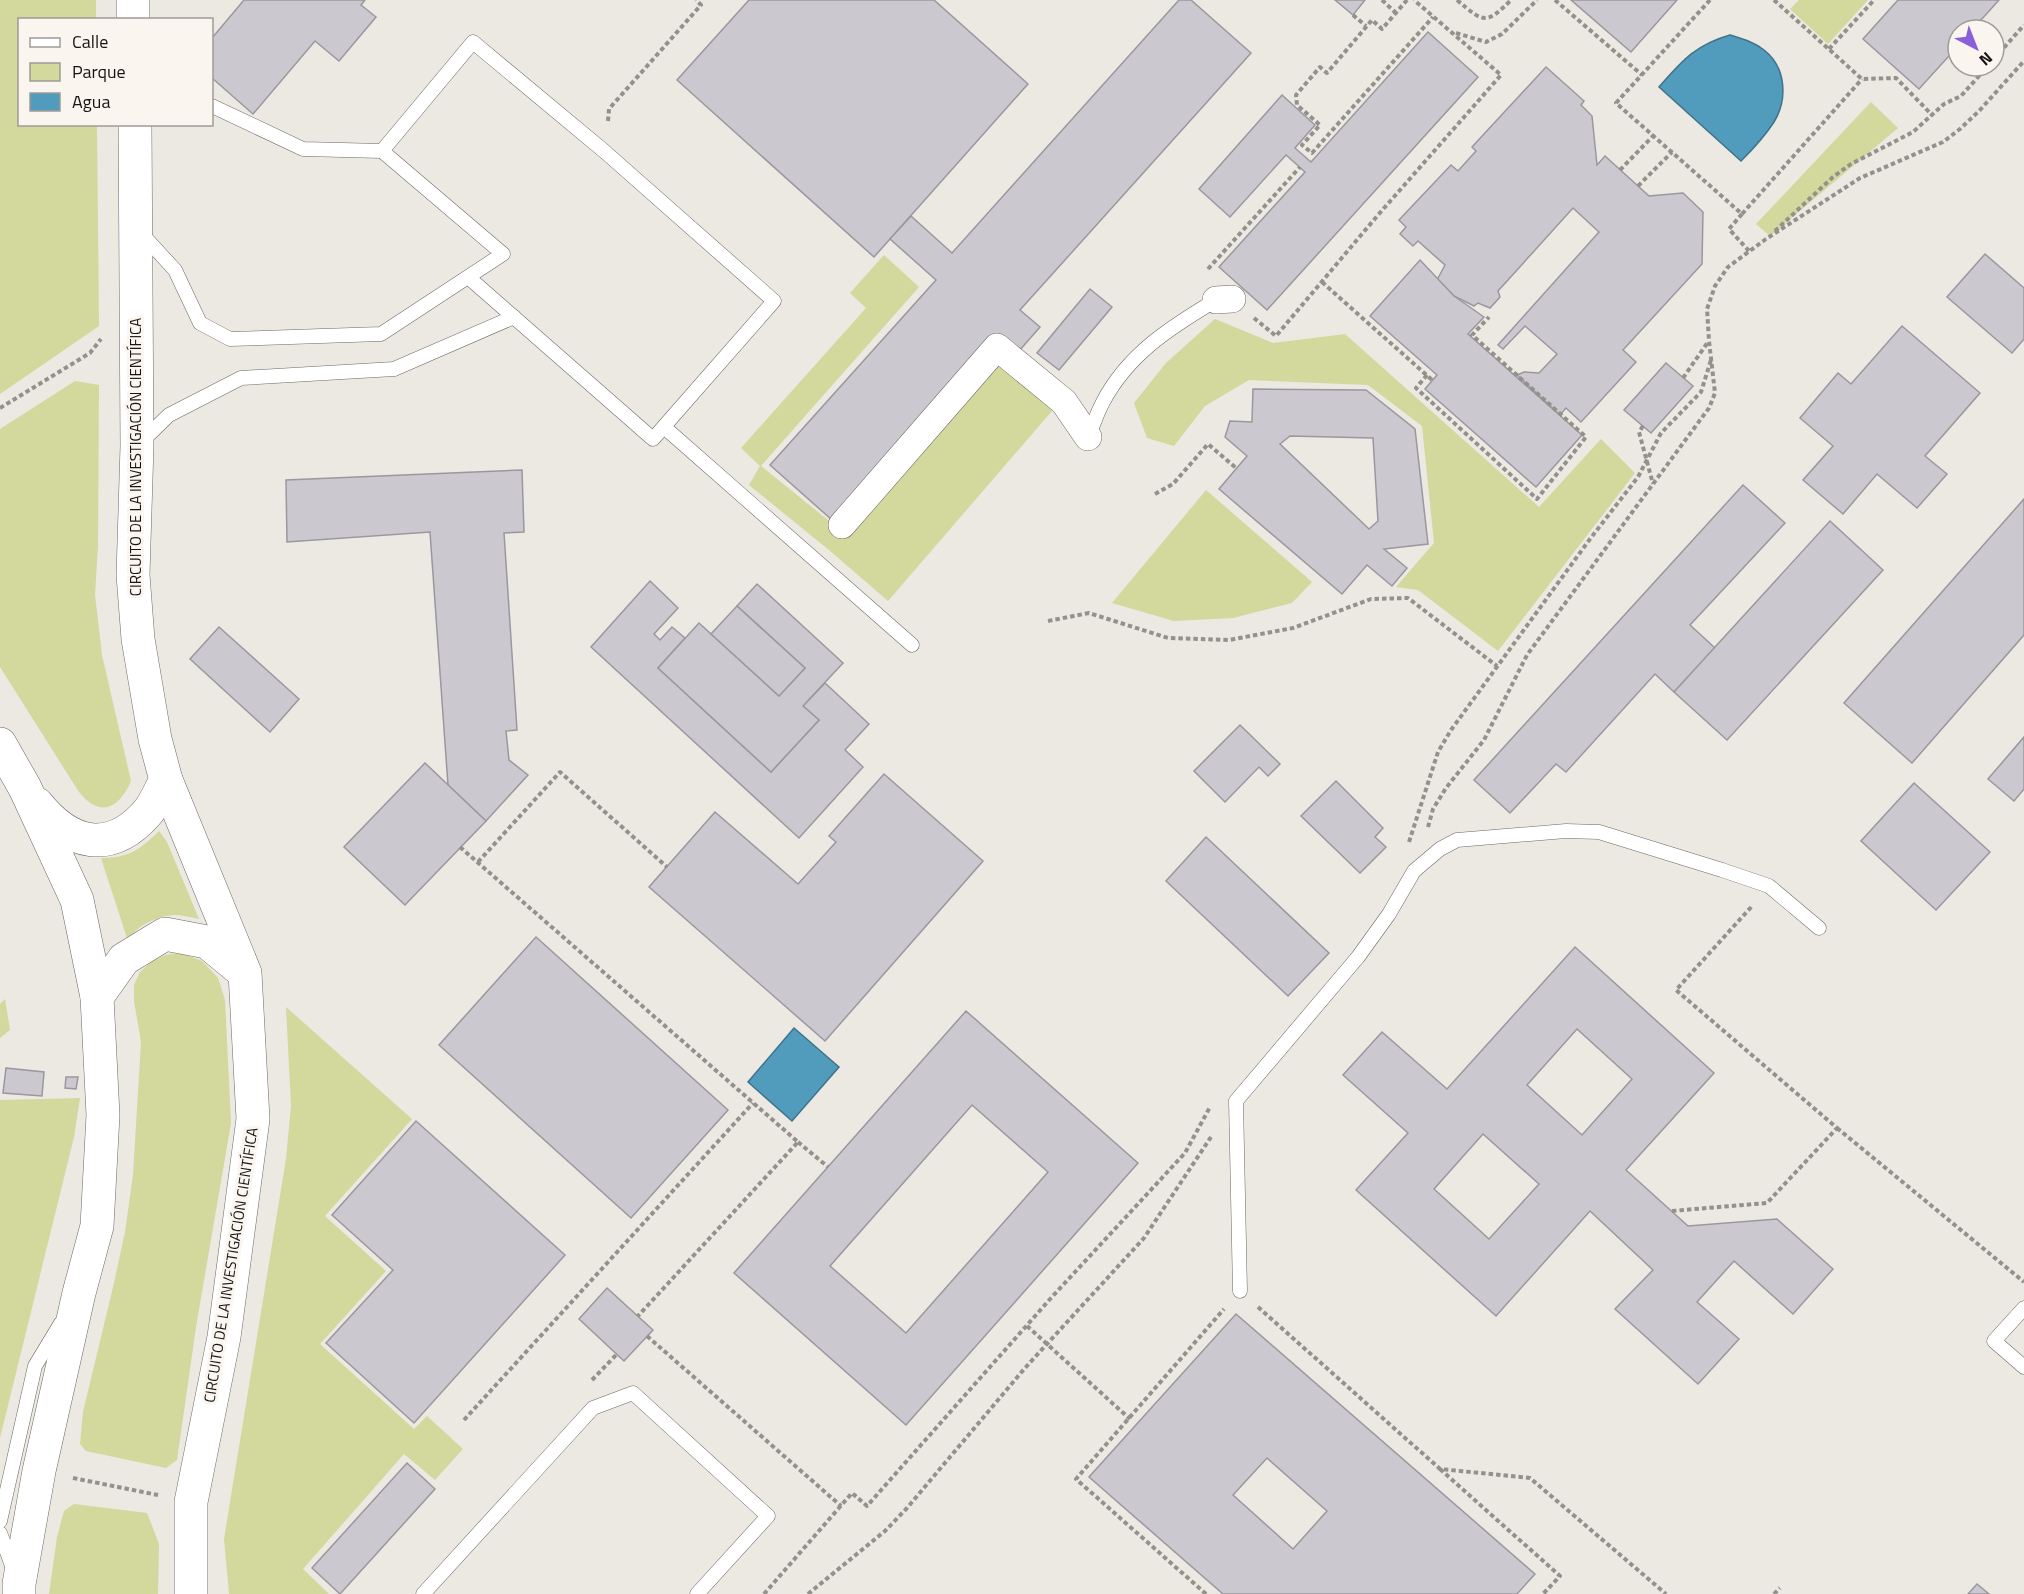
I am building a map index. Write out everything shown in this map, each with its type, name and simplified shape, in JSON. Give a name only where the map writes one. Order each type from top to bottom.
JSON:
[{"type":"street","points":[[134,0],[134,18]]},
{"type":"street","name":"CIRCUITO DE LA INVESTIGACIÓN CIENTÍFICA","points":[[135,126],[137,446],[133,575],[138,639],[155,739],[166,780],[245,973],[253,1119],[224,1337],[191,1502],[190,1594]]},
{"type":"street","points":[[842,525],[997,347],[1064,402],[1088,437]]},
{"type":"street","points":[[0,744],[25,788],[77,900],[97,998],[103,1115],[97,1226],[79,1293],[39,1471],[19,1589]]},
{"type":"street","points":[[25,788],[51,821],[84,839],[105,840],[124,834],[149,811],[166,780]]},
{"type":"street","points":[[97,998],[124,959],[165,934],[207,942],[245,973]]},
{"type":"lane","points":[[382,151],[473,42],[604,151],[774,301],[653,439],[468,277]]},
{"type":"lane","points":[[136,227],[175,270],[200,323],[230,339],[381,334],[502,254],[382,151],[303,149],[213,106]]},
{"type":"lane","points":[[1088,437],[1108,394],[1144,348],[1177,323],[1224,299]]},
{"type":"lane","points":[[137,446],[169,415],[241,378],[394,369],[514,317]]},
{"type":"lane","points":[[663,427],[912,645]]},
{"type":"lane","points":[[1240,1291],[1236,1101],[1358,957],[1389,914],[1414,871],[1440,849],[1457,840],[1566,831],[1599,832],[1769,886],[1819,928]]},
{"type":"lane","points":[[0,1521],[35,1366],[79,1293]]},
{"type":"lane","points":[[2024,1308],[1994,1341],[2024,1367]]},
{"type":"lane","points":[[423,1594],[593,1408],[633,1393],[768,1516],[697,1594]]},
{"type":"lane","points":[[0,1533],[19,1589]]},
{"type":"path","points":[[604,151],[609,109],[701,5],[696,0]]},
{"type":"path","points":[[1382,0],[1396,13]]},
{"type":"path","points":[[1312,153],[1302,145],[1320,125],[1297,105],[1298,90],[1320,67],[1327,73],[1372,20],[1382,29],[1407,0]]},
{"type":"path","points":[[1300,167],[1204,274],[1224,299],[1276,336],[1501,75],[1414,0]]},
{"type":"path","points":[[1457,0],[1473,14],[1484,19],[1494,17],[1511,0]]},
{"type":"path","points":[[1452,32],[1486,42],[1502,34],[1537,0]]},
{"type":"path","points":[[1555,0],[1642,75]]},
{"type":"path","points":[[1710,0],[1616,103],[1742,214]]},
{"type":"path","points":[[1774,0],[1862,79],[1896,78],[1932,115]]},
{"type":"path","points":[[1829,49],[1874,0]]},
{"type":"path","points":[[1353,15],[1366,26]]},
{"type":"path","points":[[1307,158],[1433,17]]},
{"type":"path","points":[[2006,45],[2024,25]]},
{"type":"path","points":[[1414,871],[1434,809],[1446,788],[1484,740],[1527,655],[1709,408],[1715,393],[1707,309],[1715,286],[1728,267],[1766,239],[1860,178],[1942,142],[1973,117],[2024,61]]},
{"type":"path","points":[[1896,78],[1898,71]]},
{"type":"path","points":[[1766,239],[1833,177],[1851,164],[1913,132],[1944,104],[1961,96],[1977,78]]},
{"type":"path","points":[[1749,251],[1729,229],[1862,79]]},
{"type":"path","points":[[1620,170],[1654,135]]},
{"type":"path","points":[[1638,186],[1672,152]]},
{"type":"path","points":[[1322,282],[1432,380]]},
{"type":"path","points":[[1427,375],[1416,388],[1538,499],[1586,437],[1472,334],[1489,317]]},
{"type":"path","points":[[0,408],[90,353],[105,334]]},
{"type":"path","points":[[1683,378],[1709,341]]},
{"type":"path","points":[[1405,853],[1438,752],[1451,730],[1638,477],[1661,433],[1701,392],[1711,360]]},
{"type":"path","points":[[1643,426],[1639,432],[1653,484]]},
{"type":"path","points":[[1155,494],[1173,484],[1208,444],[1236,468]]},
{"type":"path","points":[[1048,621],[1089,613],[1168,638],[1229,640],[1293,628],[1371,599],[1408,598],[1497,666]]},
{"type":"path","points":[[478,862],[560,772],[667,867]]},
{"type":"path","points":[[460,847],[828,1167]]},
{"type":"path","points":[[1769,886],[1676,990],[1837,1128],[2024,1282]]},
{"type":"path","points":[[764,1594],[852,1493],[867,1506],[1185,1153],[1215,1098]]},
{"type":"path","points":[[464,1420],[753,1103]]},
{"type":"path","points":[[1672,1211],[1767,1203],[1837,1128]]},
{"type":"path","points":[[808,1594],[900,1516],[1025,1368],[1144,1238],[1217,1129]]},
{"type":"path","points":[[638,1317],[798,1142]]},
{"type":"path","points":[[1206,1594],[1076,1479],[1240,1291],[1560,1576],[1543,1594]]},
{"type":"path","points":[[1027,1326],[1130,1419]]},
{"type":"path","points":[[647,1336],[841,1506]]},
{"type":"path","points":[[1440,1470],[1530,1478],[1666,1594]]},
{"type":"path","points":[[73,1478],[191,1502]]},
{"type":"path","points":[[1774,1594],[1780,1588]]},
{"type":"green space","points":[[0,0],[96,0],[96,18],[18,18],[18,126],[97,126],[99,326],[0,394]]},
{"type":"green space","points":[[1799,0],[1868,0],[1828,44],[1790,9]]},
{"type":"green space","points":[[1871,102],[1898,128],[1770,236],[1756,224]]},
{"type":"green space","points":[[884,255],[919,287],[761,466],[844,533],[999,354],[1058,404],[888,601],[749,485],[760,466],[741,448],[866,308],[850,293]]},
{"type":"green space","points":[[1215,319],[1273,343],[1345,334],[1539,507],[1601,439],[1635,473],[1498,651],[1418,590],[1396,587],[1434,543],[1422,426],[1368,385],[1249,380],[1205,406],[1174,446],[1147,438],[1134,403],[1166,363]]},
{"type":"green space","points":[[75,381],[99,385],[98,545],[95,595],[102,655],[131,781],[121,798],[108,807],[94,805],[79,792],[0,667],[0,429]]},
{"type":"green space","points":[[1206,490],[1312,582],[1292,603],[1233,618],[1174,621],[1112,603]]},
{"type":"green space","points":[[159,831],[167,842],[199,919],[179,915],[158,918],[143,925],[128,941],[101,858],[133,852]]},
{"type":"green space","points":[[181,953],[202,961],[218,978],[225,1000],[231,1123],[196,1327],[177,1460],[166,1468],[86,1451],[80,1444],[83,1412],[125,1232],[133,1175],[141,1042],[134,1001],[134,985],[140,972],[151,962],[165,955]]},
{"type":"green space","points":[[5,999],[10,1030],[0,1038],[0,1004]]},
{"type":"green space","points":[[286,1007],[412,1119],[325,1216],[386,1271],[320,1344],[414,1429],[427,1416],[463,1449],[435,1480],[404,1454],[303,1569],[329,1594],[229,1594],[224,1539],[286,1159],[291,1106]]},
{"type":"green space","points":[[80,1098],[74,1137],[0,1438],[0,1100]]},
{"type":"green space","points":[[74,1504],[147,1513],[159,1544],[158,1594],[49,1594],[57,1537],[64,1511]]},
{"type":"water","points":[[1730,35],[1752,43],[1771,57],[1781,74],[1783,94],[1774,122],[1741,161],[1659,87],[1698,49]]},
{"type":"water","points":[[794,1028],[839,1067],[792,1121],[748,1082]]},
{"type":"building","points":[[244,0],[365,0],[361,5],[376,17],[339,61],[315,41],[253,114],[213,79],[213,37]]},
{"type":"building","points":[[749,0],[934,0],[1028,84],[874,257],[677,80]]},
{"type":"building","points":[[1179,0],[1191,0],[1251,53],[1020,310],[1040,327],[1012,359],[992,341],[832,520],[770,465],[936,280],[890,239],[911,216],[952,253]]},
{"type":"building","points":[[1335,0],[1365,0],[1353,15]]},
{"type":"building","points":[[1571,0],[1677,0],[1631,52]]},
{"type":"building","points":[[1898,0],[1999,0],[1983,18],[1946,18],[1946,59],[1919,89],[1863,39]]},
{"type":"building","points":[[1428,32],[1478,77],[1267,310],[1219,267],[1305,172],[1286,155],[1230,217],[1199,189],[1282,95],[1315,125],[1295,148],[1311,162]]},
{"type":"building","points":[[1546,67],[1584,101],[1581,105],[1592,116],[1597,165],[1605,156],[1649,196],[1683,193],[1703,212],[1702,264],[1623,350],[1636,362],[1581,422],[1566,408],[1560,415],[1517,375],[1524,372],[1539,373],[1557,354],[1525,326],[1503,349],[1498,345],[1599,232],[1573,208],[1498,291],[1500,297],[1490,308],[1478,303],[1474,306],[1454,296],[1437,280],[1445,265],[1418,241],[1413,246],[1400,234],[1406,227],[1399,220],[1451,165],[1458,171],[1476,151],[1472,147]]},
{"type":"building","points":[[1985,254],[2024,288],[2024,339],[2012,353],[1947,297]]},
{"type":"building","points":[[1420,260],[1454,296],[1484,317],[1468,334],[1582,435],[1536,487],[1425,389],[1437,375],[1370,316]]},
{"type":"building","points":[[1090,289],[1112,307],[1059,370],[1037,353]]},
{"type":"building","points":[[1902,326],[1980,393],[1925,456],[1947,474],[1917,508],[1877,474],[1843,514],[1803,480],[1833,446],[1800,418],[1838,373],[1851,384]]},
{"type":"building","points":[[1666,363],[1693,386],[1651,433],[1624,410]]},
{"type":"building","points":[[1253,389],[1366,390],[1415,429],[1428,544],[1384,549],[1407,568],[1392,586],[1367,565],[1342,594],[1219,489],[1247,456],[1225,437],[1230,421],[1252,422]],"holes":[[[1290,436],[1373,438],[1378,521],[1369,529],[1280,444]]]},
{"type":"building","points":[[522,470],[524,532],[504,533],[517,730],[506,731],[509,760],[528,775],[486,821],[448,785],[430,532],[287,542],[286,480]]},
{"type":"building","points":[[1743,485],[1785,523],[1690,625],[1715,648],[1674,692],[1655,674],[1566,772],[1556,764],[1510,813],[1474,780]]},
{"type":"building","points":[[2024,499],[2024,635],[1912,763],[1844,703]]},
{"type":"building","points":[[1830,521],[1883,570],[1727,740],[1674,692]]},
{"type":"building","points":[[650,581],[678,608],[654,634],[660,640],[672,627],[685,638],[658,668],[771,772],[819,720],[803,706],[825,683],[869,724],[845,750],[863,767],[799,838],[591,647]]},
{"type":"building","points":[[757,584],[843,663],[803,706],[819,720],[771,772],[658,668],[699,623],[779,696],[805,668],[737,606]]},
{"type":"building","points":[[737,606],[805,668],[779,696],[711,634]]},
{"type":"building","points":[[219,627],[299,699],[270,732],[190,659]]},
{"type":"building","points":[[1240,725],[1280,764],[1268,776],[1259,767],[1225,802],[1194,771]]},
{"type":"building","points":[[2024,737],[2024,789],[2014,801],[1988,779]]},
{"type":"building","points":[[425,763],[486,821],[405,905],[344,847]]},
{"type":"building","points":[[884,774],[983,861],[825,1041],[649,887],[715,812],[798,884],[836,842],[829,836]]},
{"type":"building","points":[[1336,781],[1383,828],[1375,837],[1386,847],[1360,873],[1301,816]]},
{"type":"building","points":[[1914,783],[1990,852],[1936,910],[1861,841]]},
{"type":"building","points":[[1206,837],[1329,953],[1288,996],[1166,881]]},
{"type":"building","points":[[536,937],[728,1110],[631,1218],[439,1045]]},
{"type":"building","points":[[1575,947],[1714,1073],[1626,1170],[1688,1226],[1777,1219],[1833,1269],[1793,1314],[1734,1261],[1697,1302],[1739,1339],[1698,1384],[1615,1309],[1653,1270],[1590,1211],[1496,1316],[1356,1190],[1408,1133],[1343,1075],[1382,1032],[1447,1089]],"holes":[[[1577,1029],[1632,1079],[1582,1135],[1527,1085]],[[1483,1134],[1539,1184],[1489,1239],[1434,1189]]]},
{"type":"building","points":[[966,1011],[1138,1163],[906,1425],[734,1273]],"holes":[[[972,1105],[1048,1172],[906,1333],[830,1266]]]},
{"type":"building","points":[[6,1068],[44,1072],[42,1096],[3,1093]]},
{"type":"building","points":[[66,1077],[78,1077],[76,1089],[65,1088]]},
{"type":"building","points":[[416,1121],[565,1255],[414,1423],[326,1343],[393,1270],[332,1215]]},
{"type":"building","points":[[607,1288],[653,1330],[624,1361],[579,1319]]},
{"type":"building","points":[[1236,1314],[1535,1574],[1517,1594],[1223,1594],[1089,1477]],"holes":[[[1267,1458],[1327,1511],[1293,1549],[1233,1495]]]},
{"type":"building","points":[[407,1463],[435,1489],[340,1594],[312,1568]]},
{"type":"building","points":[[1977,1584],[1989,1594],[1968,1594]]}]
